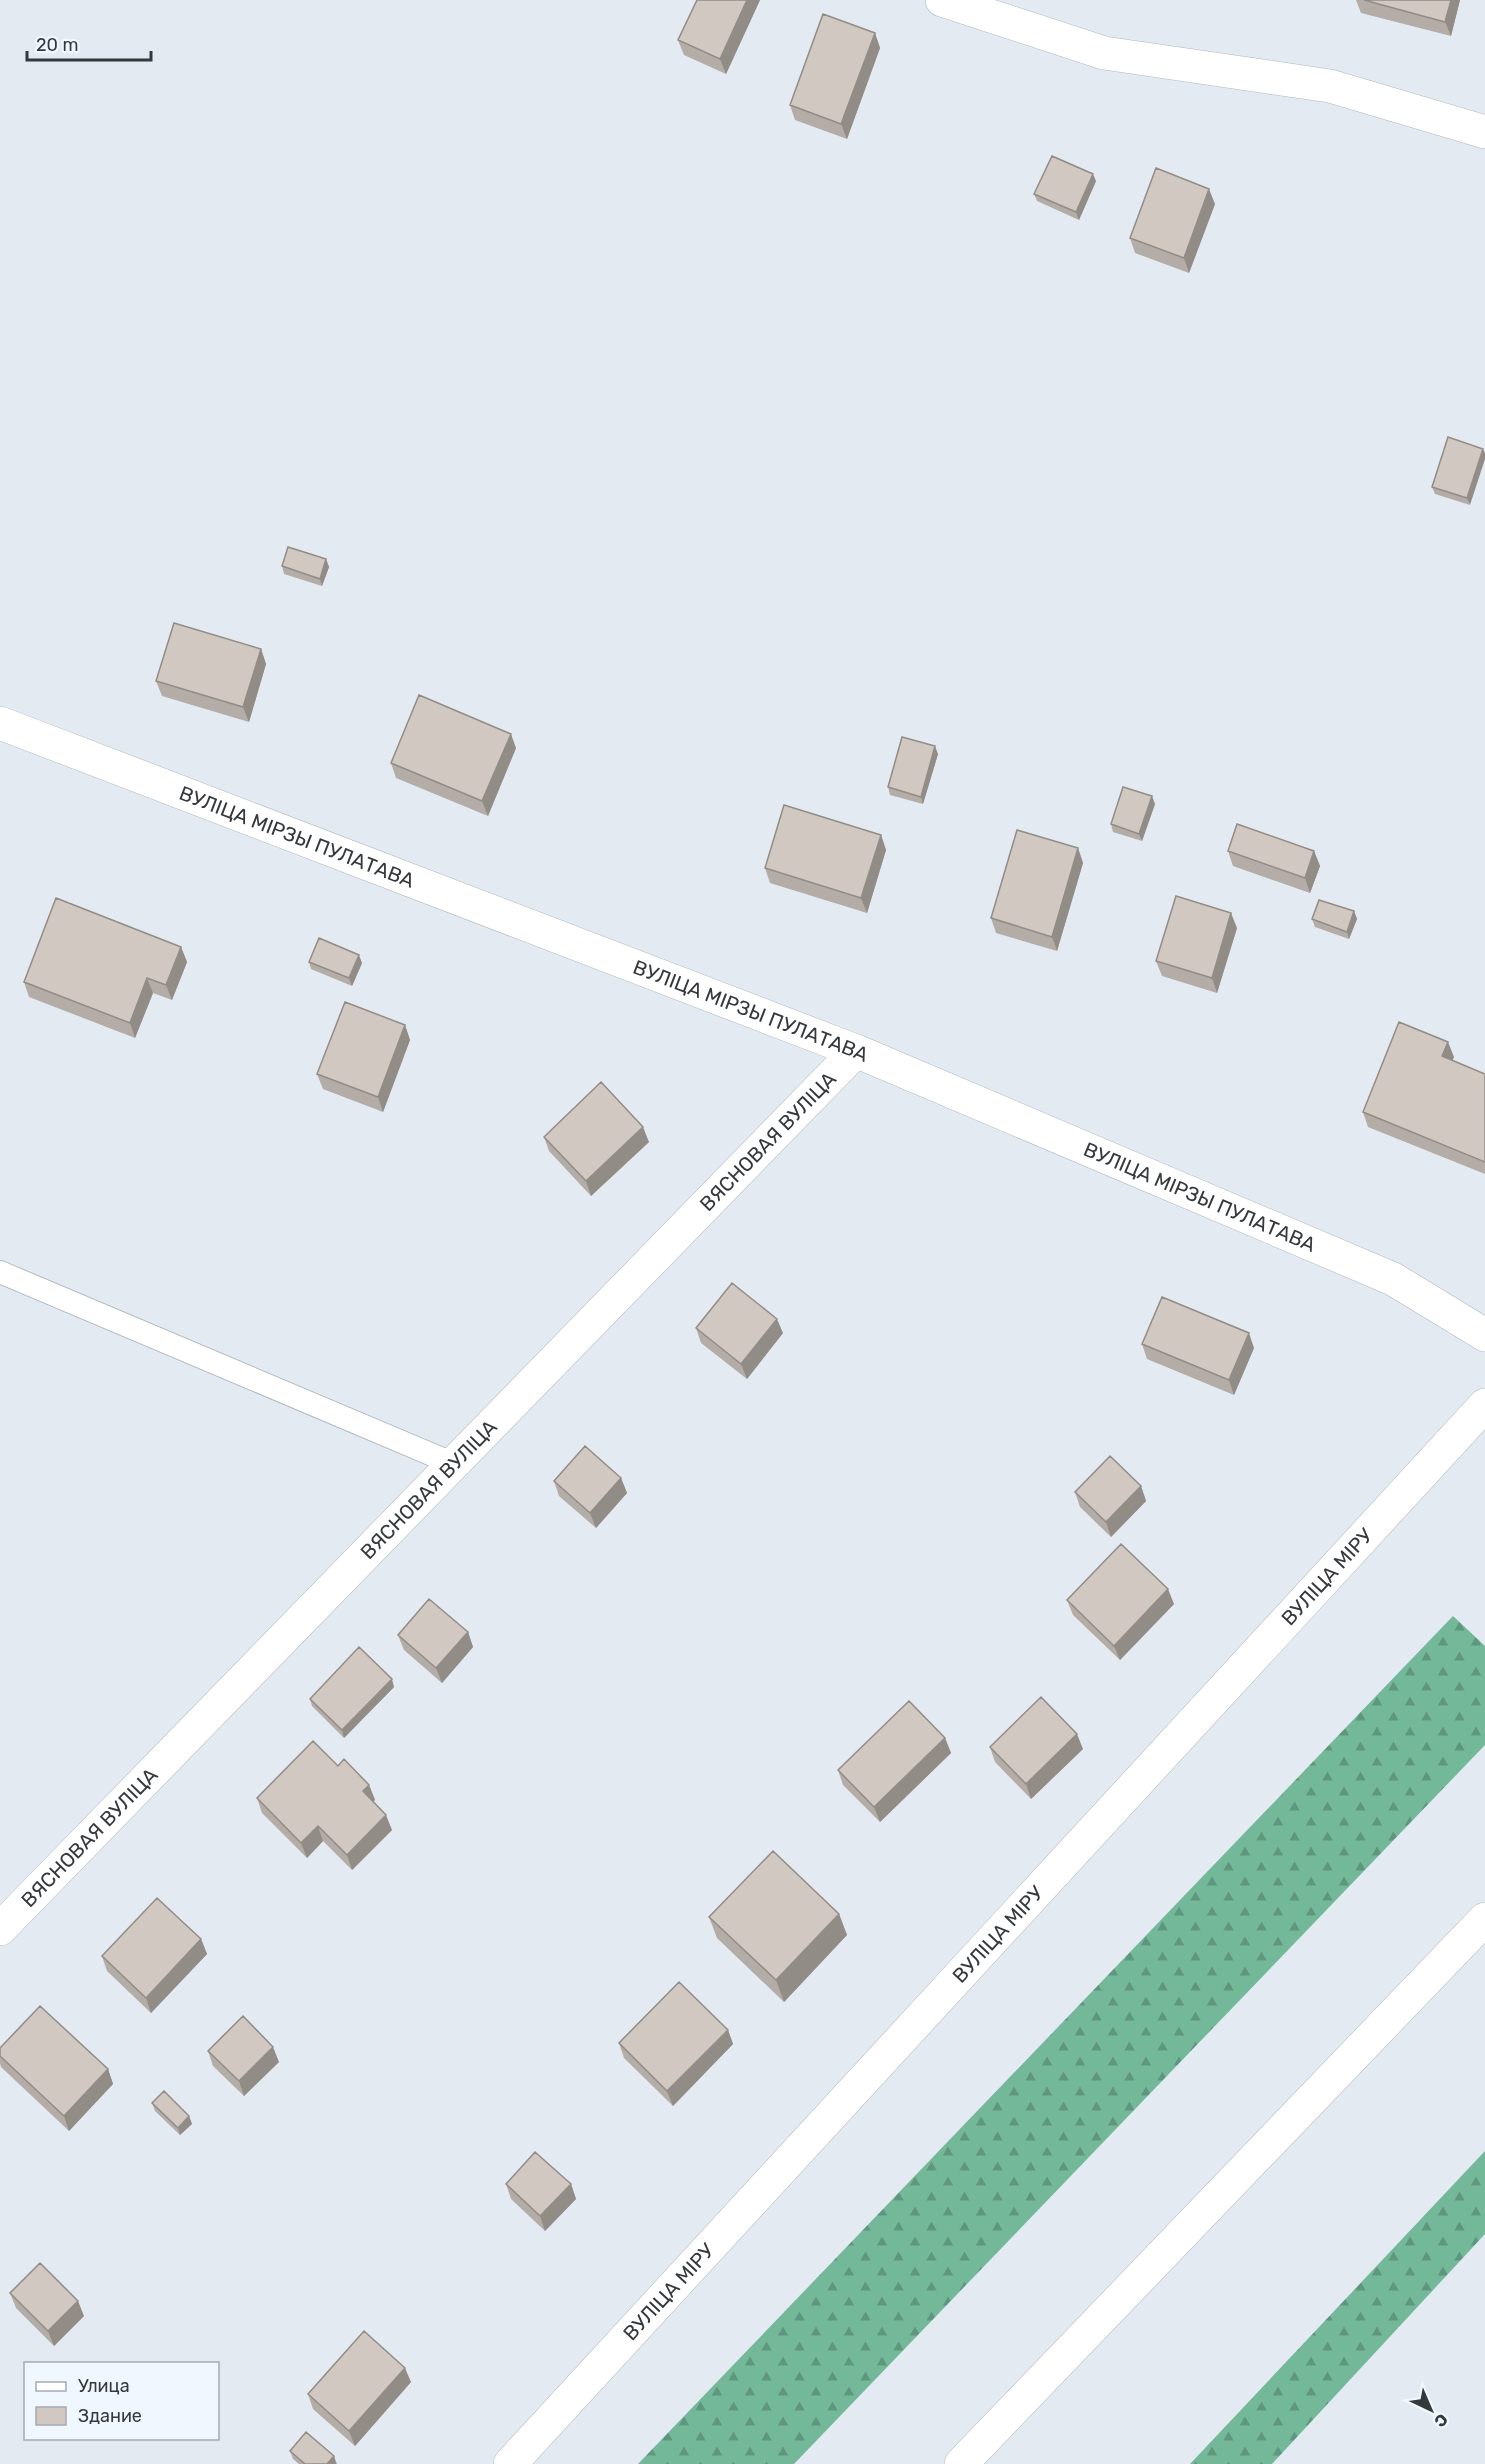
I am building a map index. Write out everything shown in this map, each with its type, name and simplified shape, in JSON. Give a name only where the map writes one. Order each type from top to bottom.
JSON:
[{"type":"street","points":[[942,0],[1104,53],[1330,86],[1485,132]]},
{"type":"street","name":"ВУЛІЦА МІРЗЫ ПУЛАТАВА","points":[[0,723],[856,1051],[1393,1279],[1485,1335]]},
{"type":"street","name":"ВЯСНОВАЯ ВУЛІЦА","points":[[0,1929],[856,1051]]},
{"type":"street","name":"ВУЛІЦА МІРУ","points":[[510,2464],[1485,1405]]},
{"type":"street","points":[[961,2464],[1485,1919]]},
{"type":"lane","points":[[0,1272],[454,1464]]},
{"type":"green space","points":[[1453,1616],[1485,1646],[1485,1745],[794,2464],[638,2464]]},
{"type":"green space","points":[[1485,2151],[1485,2234],[1272,2464],[1190,2464]]},
{"type":"building","points":[[697,0],[747,0],[720,59],[678,40]]},
{"type":"building","points":[[1364,0],[1451,0],[1445,22]]},
{"type":"building","points":[[823,14],[875,33],[841,124],[790,105]]},
{"type":"building","points":[[1052,156],[1093,174],[1076,212],[1034,194]]},
{"type":"building","points":[[1156,168],[1209,189],[1184,258],[1130,238]]},
{"type":"building","points":[[1448,437],[1483,449],[1467,498],[1432,487]]},
{"type":"building","points":[[288,547],[326,559],[320,579],[282,566]]},
{"type":"building","points":[[174,623],[261,649],[243,707],[156,681]]},
{"type":"building","points":[[419,695],[511,734],[482,801],[391,763]]},
{"type":"building","points":[[902,737],[935,746],[921,797],[888,787]]},
{"type":"building","points":[[1123,787],[1152,796],[1139,834],[1111,824]]},
{"type":"building","points":[[784,805],[881,835],[861,898],[765,868]]},
{"type":"building","points":[[1237,824],[1314,851],[1305,878],[1228,851]]},
{"type":"building","points":[[1017,830],[1078,848],[1052,937],[991,918]]},
{"type":"building","points":[[1176,896],[1231,913],[1212,978],[1156,961]]},
{"type":"building","points":[[56,898],[181,947],[166,985],[147,978],[130,1023],[24,982]]},
{"type":"building","points":[[1319,900],[1354,911],[1347,932],[1312,919]]},
{"type":"building","points":[[319,938],[359,955],[349,978],[309,962]]},
{"type":"building","points":[[345,1002],[405,1025],[378,1097],[317,1074]]},
{"type":"building","points":[[1399,1022],[1448,1042],[1442,1056],[1485,1074],[1485,1162],[1363,1112]]},
{"type":"building","points":[[601,1082],[643,1127],[586,1181],[544,1137]]},
{"type":"building","points":[[732,1283],[777,1319],[741,1364],[696,1328]]},
{"type":"building","points":[[1162,1297],[1249,1333],[1229,1380],[1142,1344]]},
{"type":"building","points":[[585,1446],[621,1478],[590,1513],[554,1481]]},
{"type":"building","points":[[1110,1456],[1141,1486],[1106,1522],[1075,1492]]},
{"type":"building","points":[[1121,1544],[1168,1589],[1114,1646],[1067,1600]]},
{"type":"building","points":[[429,1599],[468,1632],[436,1668],[398,1635]]},
{"type":"building","points":[[359,1647],[392,1679],[342,1730],[310,1699]]},
{"type":"building","points":[[1041,1697],[1077,1734],[1026,1784],[990,1747]]},
{"type":"building","points":[[909,1701],[945,1738],[874,1807],[838,1770]]},
{"type":"building","points":[[313,1741],[338,1766],[344,1759],[369,1785],[363,1791],[386,1815],[347,1855],[318,1826],[301,1843],[257,1798]]},
{"type":"building","points":[[773,1851],[839,1914],[776,1980],[709,1917]]},
{"type":"building","points":[[157,1898],[201,1939],[146,1998],[102,1956]]},
{"type":"building","points":[[679,1982],[728,2030],[667,2091],[619,2043]]},
{"type":"building","points":[[40,2006],[108,2069],[64,2116],[0,2056],[0,2048]]},
{"type":"building","points":[[243,2016],[273,2047],[239,2081],[208,2051]]},
{"type":"building","points":[[164,2091],[189,2116],[178,2128],[152,2103]]},
{"type":"building","points":[[535,2152],[571,2184],[540,2216],[506,2184]]},
{"type":"building","points":[[40,2263],[78,2301],[48,2331],[10,2293]]},
{"type":"building","points":[[364,2331],[405,2368],[349,2431],[308,2394]]},
{"type":"building","points":[[306,2432],[334,2456],[327,2464],[305,2464],[290,2451]]}]
